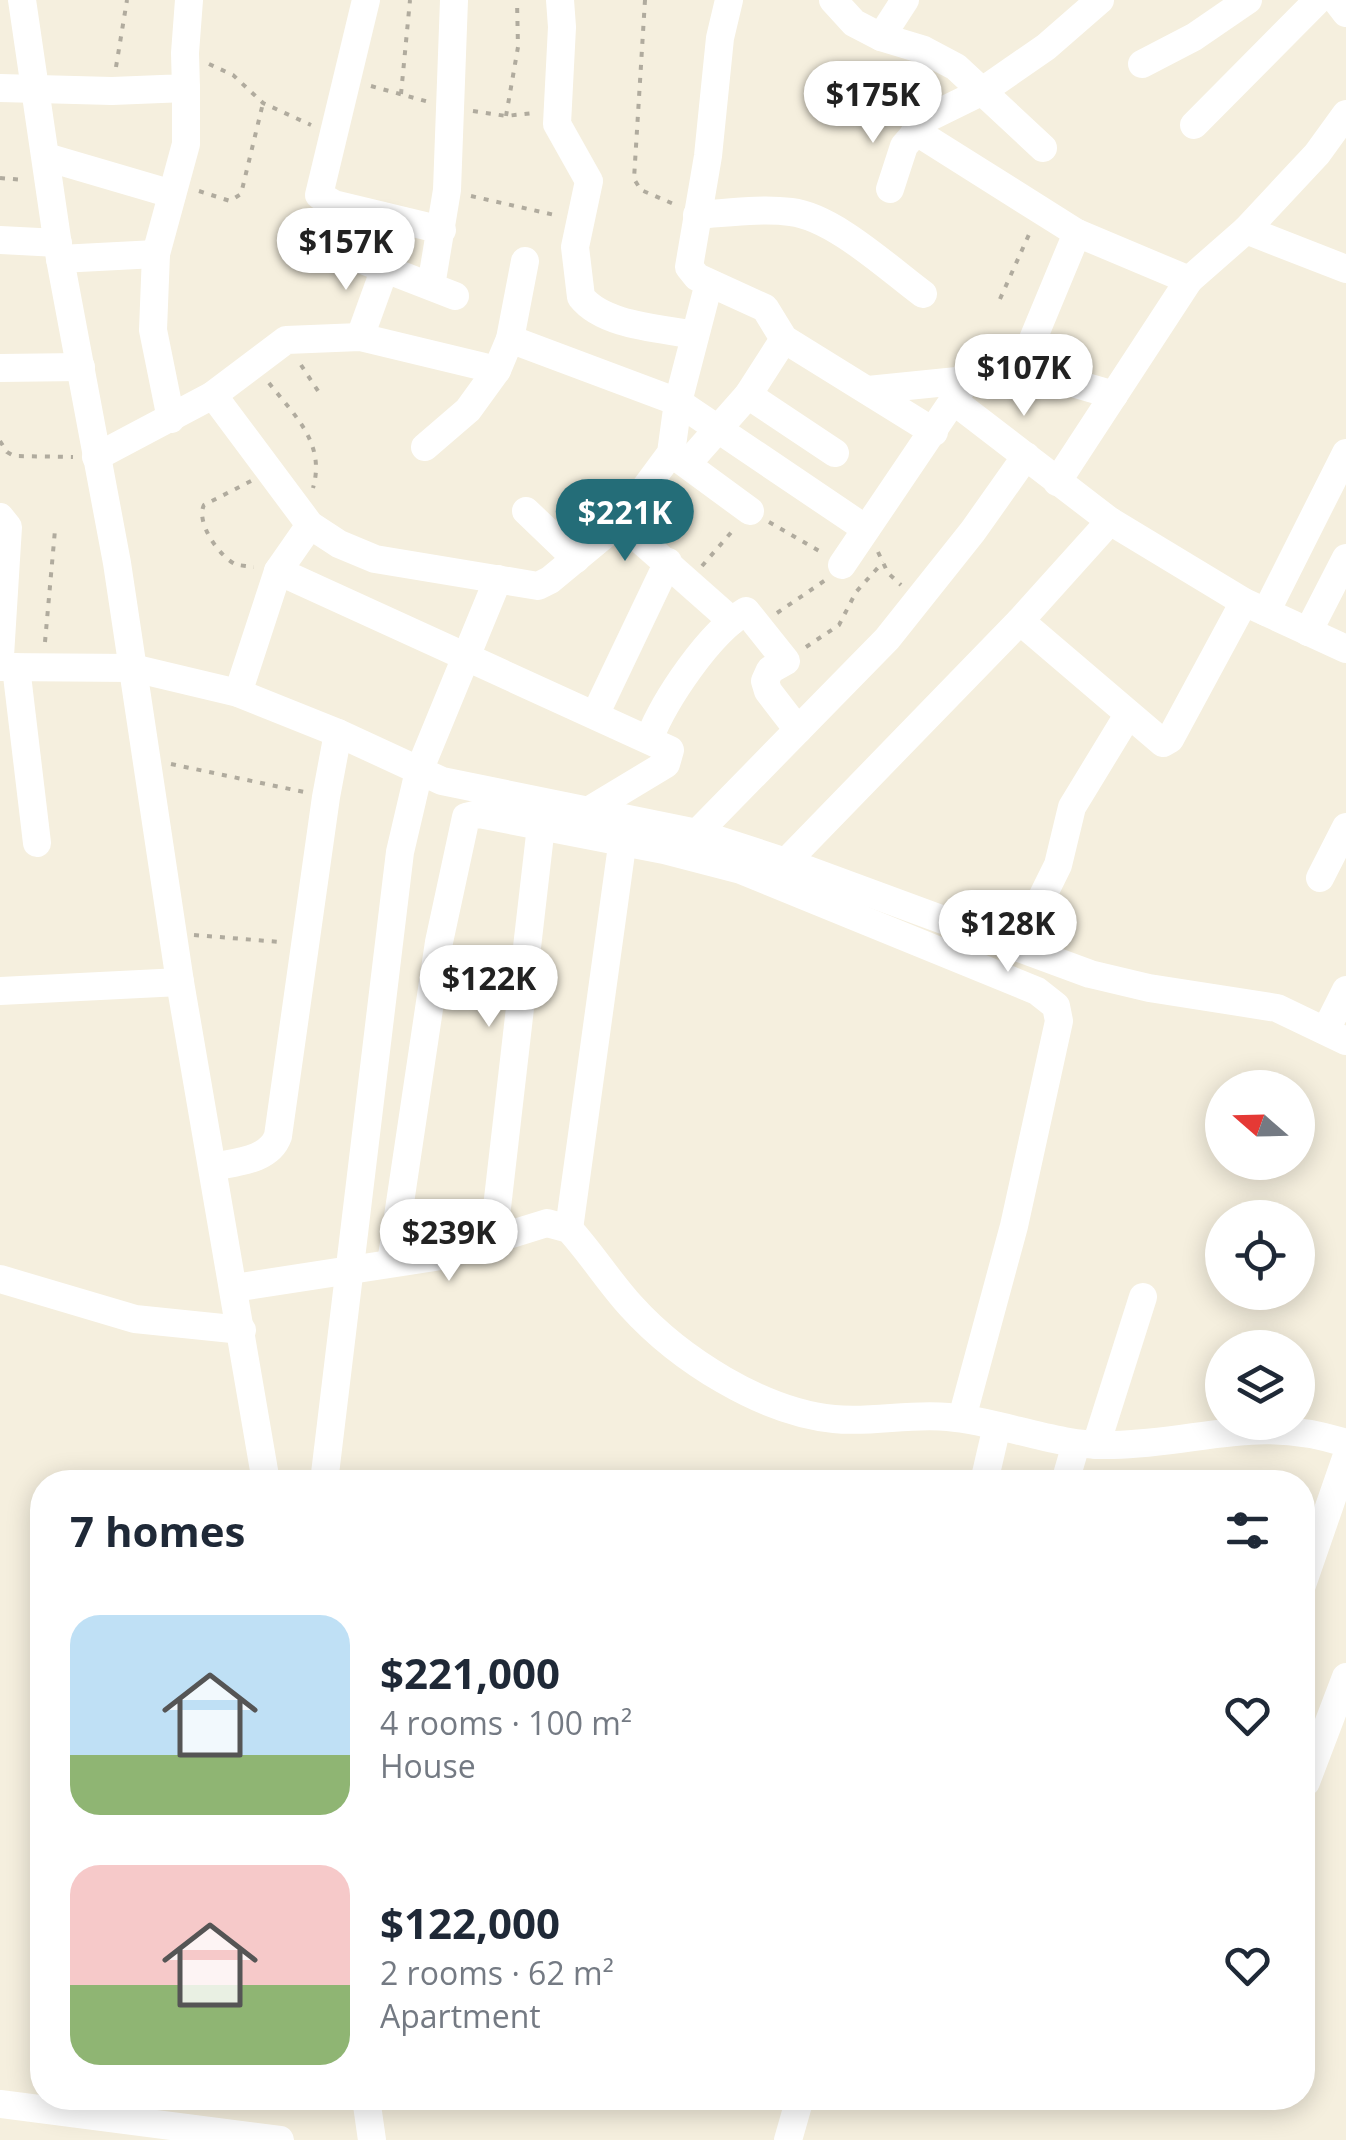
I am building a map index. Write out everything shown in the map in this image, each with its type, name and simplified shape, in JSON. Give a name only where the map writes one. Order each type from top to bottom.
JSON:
[{"type":"street","points":[[22,0],[59,251],[133,668],[180,982],[264,1470]]},
{"type":"street","points":[[171,419],[153,330],[156,254],[186,144],[189,0]]},
{"type":"street","points":[[366,0],[318,188],[322,198],[352,209],[442,230]]},
{"type":"street","points":[[318,251],[352,256],[443,291],[442,230],[454,0]]},
{"type":"street","points":[[560,0],[556,109],[562,134],[589,181],[575,248],[581,297],[587,305],[618,319],[695,335]]},
{"type":"street","points":[[729,0],[720,38],[708,156],[689,267],[697,277],[766,308],[784,339],[934,432]]},
{"type":"street","points":[[832,0],[854,23],[956,67],[1044,148]]},
{"type":"street","points":[[881,37],[905,0]]},
{"type":"street","points":[[1142,64],[1194,37],[1248,0]]},
{"type":"street","points":[[1194,126],[1318,0]]},
{"type":"street","points":[[1336,0],[1346,12]]},
{"type":"street","points":[[890,189],[899,157],[915,131],[936,112],[982,92],[1046,47],[1092,3]]},
{"type":"street","points":[[0,88],[112,92],[186,88]]},
{"type":"street","points":[[1057,482],[1189,280],[1246,230],[1317,154],[1346,114]]},
{"type":"street","points":[[915,131],[1077,233],[1189,280]]},
{"type":"street","points":[[46,158],[173,188]]},
{"type":"street","points":[[698,215],[790,212],[814,218],[923,294]]},
{"type":"street","points":[[1246,230],[1346,269]]},
{"type":"street","points":[[1021,368],[1077,233]]},
{"type":"street","points":[[0,240],[59,251],[156,254]]},
{"type":"street","points":[[425,447],[468,410],[497,370],[510,339],[524,261]]},
{"type":"street","points":[[360,338],[385,268]]},
{"type":"street","points":[[679,458],[678,402],[709,282]]},
{"type":"street","points":[[96,456],[213,395],[286,340],[360,338],[497,370]]},
{"type":"street","points":[[510,339],[678,402],[866,529]]},
{"type":"street","points":[[213,395],[310,525],[339,544],[375,559],[538,586],[620,522],[679,458],[720,429],[748,396],[784,339]]},
{"type":"street","points":[[0,368],[80,367]]},
{"type":"street","points":[[868,390],[961,391],[1021,368],[1114,395]]},
{"type":"street","points":[[842,565],[961,391]]},
{"type":"street","points":[[961,391],[1026,456],[1110,520],[1255,607],[1346,649]]},
{"type":"street","points":[[748,396],[835,453]]},
{"type":"street","points":[[1020,621],[1159,742],[1167,742],[1255,607],[1346,453]]},
{"type":"street","points":[[697,833],[919,602],[1026,456]]},
{"type":"street","points":[[679,458],[750,511]]},
{"type":"street","points":[[526,511],[576,559]]},
{"type":"street","points":[[0,516],[8,527],[15,664],[37,843]]},
{"type":"street","points":[[786,862],[1020,621],[1110,520]]},
{"type":"street","points":[[620,522],[786,661],[770,670],[765,681],[768,691],[798,730]]},
{"type":"street","points":[[238,693],[278,570],[310,525]]},
{"type":"street","points":[[1308,632],[1346,558]]},
{"type":"street","points":[[596,715],[668,562]]},
{"type":"street","points":[[278,570],[670,750],[666,764],[588,811]]},
{"type":"street","points":[[325,1470],[393,892],[418,772],[498,579]]},
{"type":"street","points":[[649,739],[677,685],[745,624]]},
{"type":"street","points":[[15,664],[133,668],[238,693],[338,733],[418,772],[468,788],[588,811],[624,830],[742,870],[1037,991],[1056,1006],[1059,1020],[1029,1162],[962,1418]]},
{"type":"street","points":[[1017,948],[1058,864],[1072,807],[1128,715]]},
{"type":"street","points":[[212,1167],[262,1155],[275,1144],[338,733]]},
{"type":"street","points":[[390,1263],[433,980],[466,817],[479,814],[541,826],[697,833],[1090,974],[1149,988],[1277,1008],[1336,1035],[1346,990]]},
{"type":"street","points":[[493,1242],[541,826]]},
{"type":"street","points":[[1320,878],[1346,828]]},
{"type":"street","points":[[569,1229],[624,830]]},
{"type":"street","points":[[0,991],[180,982]]},
{"type":"street","points":[[234,1288],[441,1256],[547,1223],[569,1229],[633,1308],[668,1340],[759,1399],[834,1419],[962,1418],[1086,1445],[1164,1443],[1244,1428],[1299,1430],[1346,1443]]},
{"type":"street","points":[[0,1279],[135,1319],[242,1330]]},
{"type":"street","points":[[1072,1470],[1086,1445],[1143,1297]]},
{"type":"street","points":[[987,1470],[997,1426]]},
{"type":"street","points":[[1315,1547],[1346,1458]]},
{"type":"street","points":[[1315,1758],[1346,1677]]},
{"type":"street","points":[[0,2104],[30,2108]]},
{"type":"street","points":[[47,2110],[280,2140]]},
{"type":"street","points":[[368,2110],[372,2140]]},
{"type":"street","points":[[788,2140],[797,2110]]},
{"type":"path","points":[[112,92],[127,0]]},
{"type":"path","points":[[347,79],[401,94],[410,0]]},
{"type":"path","points":[[506,116],[518,47],[518,0]]},
{"type":"path","points":[[646,0],[634,180],[641,190],[698,215]]},
{"type":"path","points":[[185,53],[233,75],[263,104],[334,134]]},
{"type":"path","points":[[173,188],[236,201],[242,194],[263,104]]},
{"type":"path","points":[[448,108],[506,116],[556,109]]},
{"type":"path","points":[[447,190],[532,212]]},
{"type":"path","points":[[1000,299],[1040,212]]},
{"type":"path","points":[[286,340],[320,394]]},
{"type":"path","points":[[254,363],[312,440],[316,476],[310,496],[310,525]]},
{"type":"path","points":[[0,441],[14,456],[96,456]]},
{"type":"path","points":[[268,472],[204,505],[200,516],[201,525],[230,560],[238,565],[278,570]]},
{"type":"path","points":[[689,581],[750,511],[842,565],[826,580],[745,624]]},
{"type":"path","points":[[866,529],[888,574],[919,602]]},
{"type":"path","points":[[15,664],[55,530]]},
{"type":"path","points":[[786,661],[838,625],[856,592],[884,562]]},
{"type":"path","points":[[147,760],[326,797]]},
{"type":"path","points":[[173,933],[304,944]]}]
